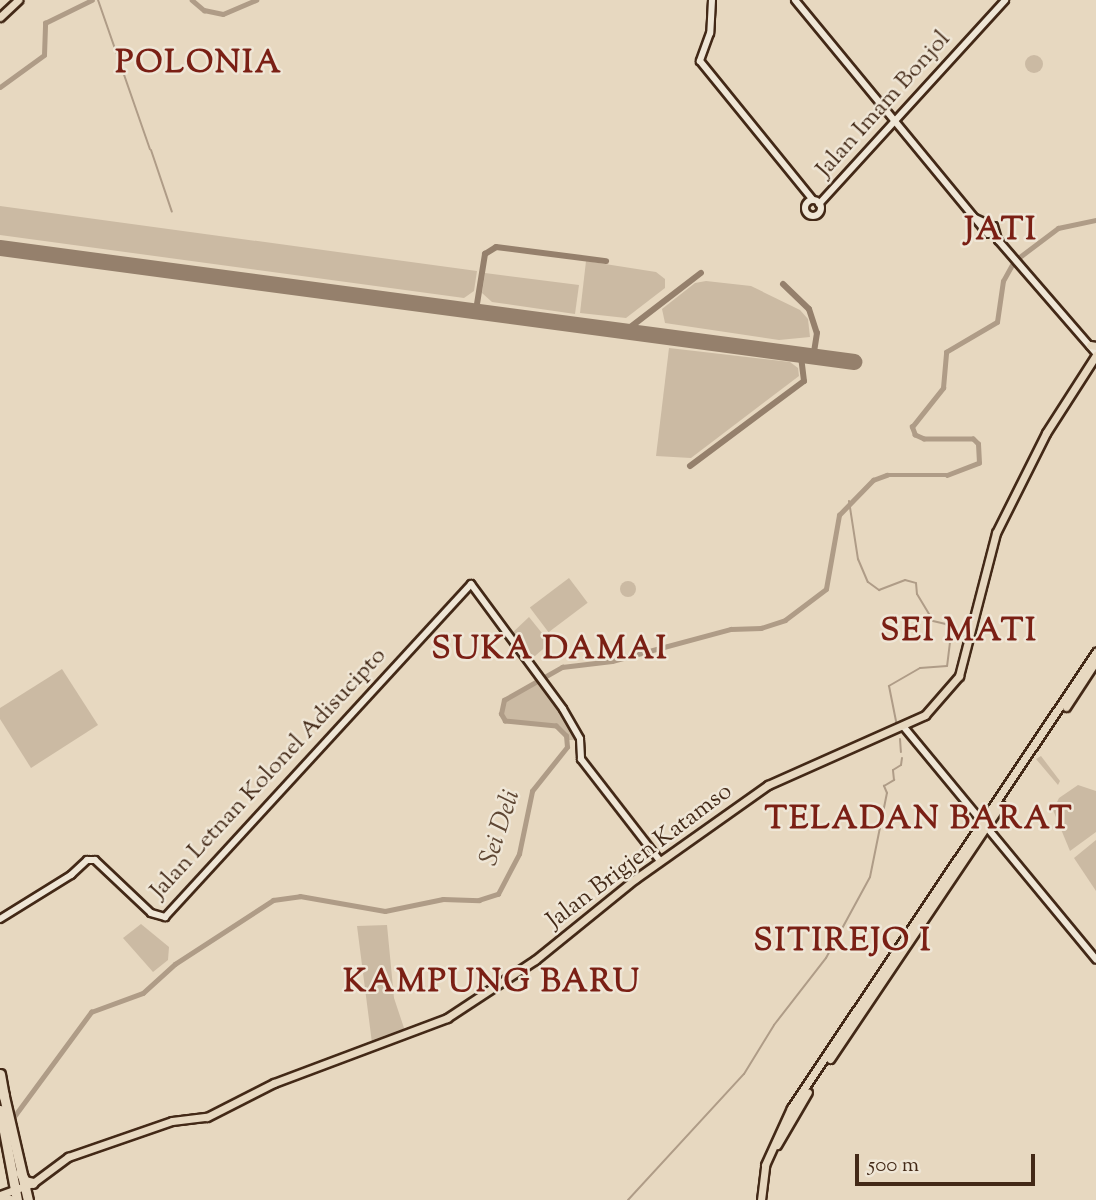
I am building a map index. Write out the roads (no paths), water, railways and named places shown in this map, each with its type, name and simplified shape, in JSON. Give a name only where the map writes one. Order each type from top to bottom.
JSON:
[{"type":"highway","points":[[0,1074],[7,1132],[25,1181],[34,1185]]},
{"type":"highway","points":[[0,1105],[4,1116]]},
{"type":"highway","points":[[7,1132],[9,1176],[14,1196]]},
{"type":"highway","points":[[14,1196],[17,1164]]},
{"type":"highway","points":[[14,1196],[34,1185]]},
{"type":"main road","points":[[0,15],[15,0]]},
{"type":"main road","name":"Jalan Imam Bonjol","points":[[712,0],[710,33],[699,60],[787,172],[814,202],[855,163],[1004,0]]},
{"type":"main road","points":[[796,0],[974,218],[990,225],[990,233]]},
{"type":"main road","points":[[893,121],[1094,356]]},
{"type":"main road","name":"Jalan Brigjen Katamso","points":[[497,989],[660,861],[780,778],[900,730],[935,706],[959,676],[990,551],[1094,356]]},
{"type":"main road","name":"Jalan Letnan Kolonel Adisucipto","points":[[0,919],[71,875],[84,860],[95,860],[151,913],[165,916],[471,584],[530,660],[580,739],[581,759],[660,861]]},
{"type":"main road","points":[[763,1200],[769,1166],[789,1122],[1096,652]]},
{"type":"main road","points":[[983,827],[1096,661]]},
{"type":"main road","points":[[900,730],[1096,959]]},
{"type":"main road","name":"Jalan Brigjen Katamso","points":[[14,1196],[68,1161],[122,1139],[172,1121],[207,1117],[244,1099],[460,1015],[721,819]]},
{"type":"waterway","points":[[0,87],[44,55],[45,23],[92,0]]},
{"type":"waterway","points":[[98,0],[150,149]]},
{"type":"waterway","points":[[192,0],[204,10],[223,14],[256,0]]},
{"type":"waterway","points":[[151,150],[172,212]]},
{"type":"waterway","name":"Sei Deli","points":[[1017,259],[1058,228],[1096,220]]},
{"type":"waterway","name":"Sei Deli","points":[[10,1122],[91,1012],[143,993],[175,964],[273,900],[300,896],[385,911],[443,899],[479,900],[498,894],[519,854],[532,791],[567,747],[566,736],[556,726],[505,721],[501,714],[504,700],[562,667],[612,661],[731,629],[761,628],[785,620],[826,589],[839,515],[873,480],[887,475],[947,475],[979,463],[978,444],[973,439],[924,439],[915,435],[912,427],[943,388],[946,352],[997,322],[1003,281],[1012,265]]},
{"type":"waterway","points":[[849,501],[858,559],[868,582],[879,590],[905,580],[916,583],[917,594],[933,621],[946,624],[951,634],[947,666],[920,668],[889,686],[897,726]]},
{"type":"waterway","points":[[900,739],[901,752]]},
{"type":"waterway","points":[[628,1200],[744,1074],[774,1025],[826,958],[870,877],[887,793],[884,786],[894,780],[893,770],[901,765],[902,758]]},
{"type":"district","name":"POLONIA","points":[[199,64]]},
{"type":"district","name":"JATI","points":[[1001,231]]},
{"type":"district","name":"SEI MATI","points":[[959,632]]},
{"type":"district","name":"SUKA DAMAI","points":[[550,650]]},
{"type":"district","name":"TELADAN BARAT","points":[[919,820]]},
{"type":"district","name":"SITIREJO I","points":[[843,942]]},
{"type":"district","name":"KAMPUNG BARU","points":[[492,983]]}]
